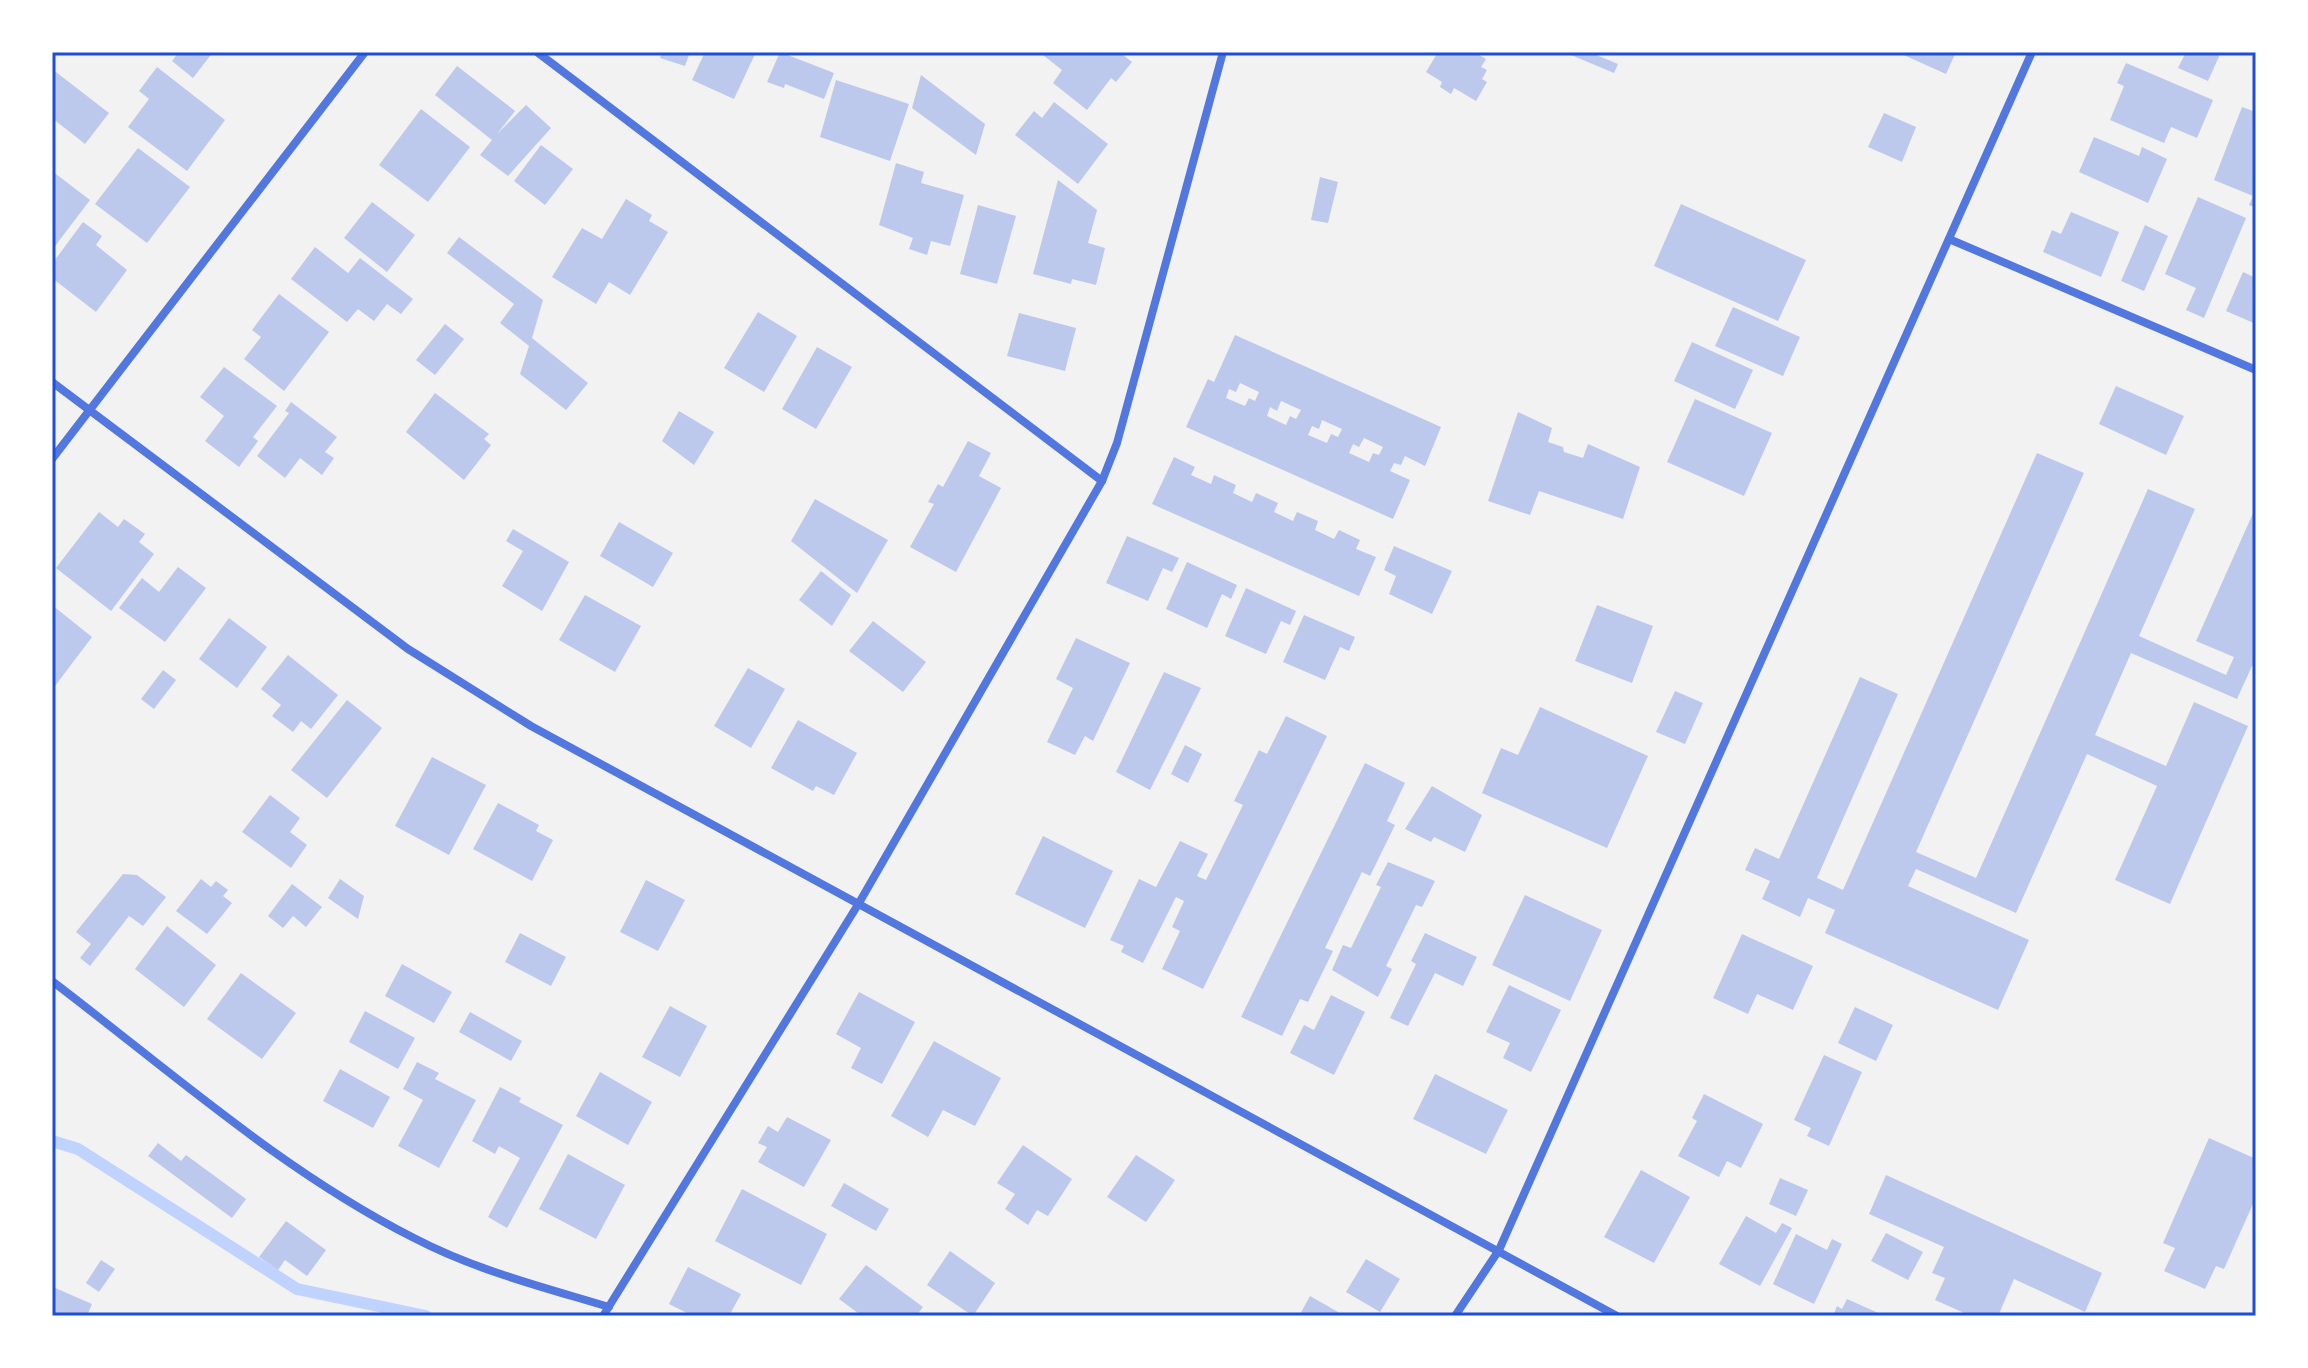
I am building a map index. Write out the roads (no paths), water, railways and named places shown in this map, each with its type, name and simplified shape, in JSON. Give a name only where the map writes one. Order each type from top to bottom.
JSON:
[{"type":"street","points":[[52,459],[365,52]]},
{"type":"street","points":[[537,52],[1102,481]]},
{"type":"street","points":[[603,1316],[859,903],[1102,481],[1117,443],[1223,52]]},
{"type":"street","points":[[1455,1316],[1499,1250],[2032,52]]},
{"type":"street","points":[[1949,239],[2256,370]]},
{"type":"street","points":[[52,382],[408,649],[531,726],[1617,1316]]},
{"type":"street","points":[[52,981],[301,1171],[354,1206],[417,1240],[485,1269],[609,1307]]},
{"type":"waterway","points":[[52,1141],[78,1149],[297,1289],[426,1316]]}]
